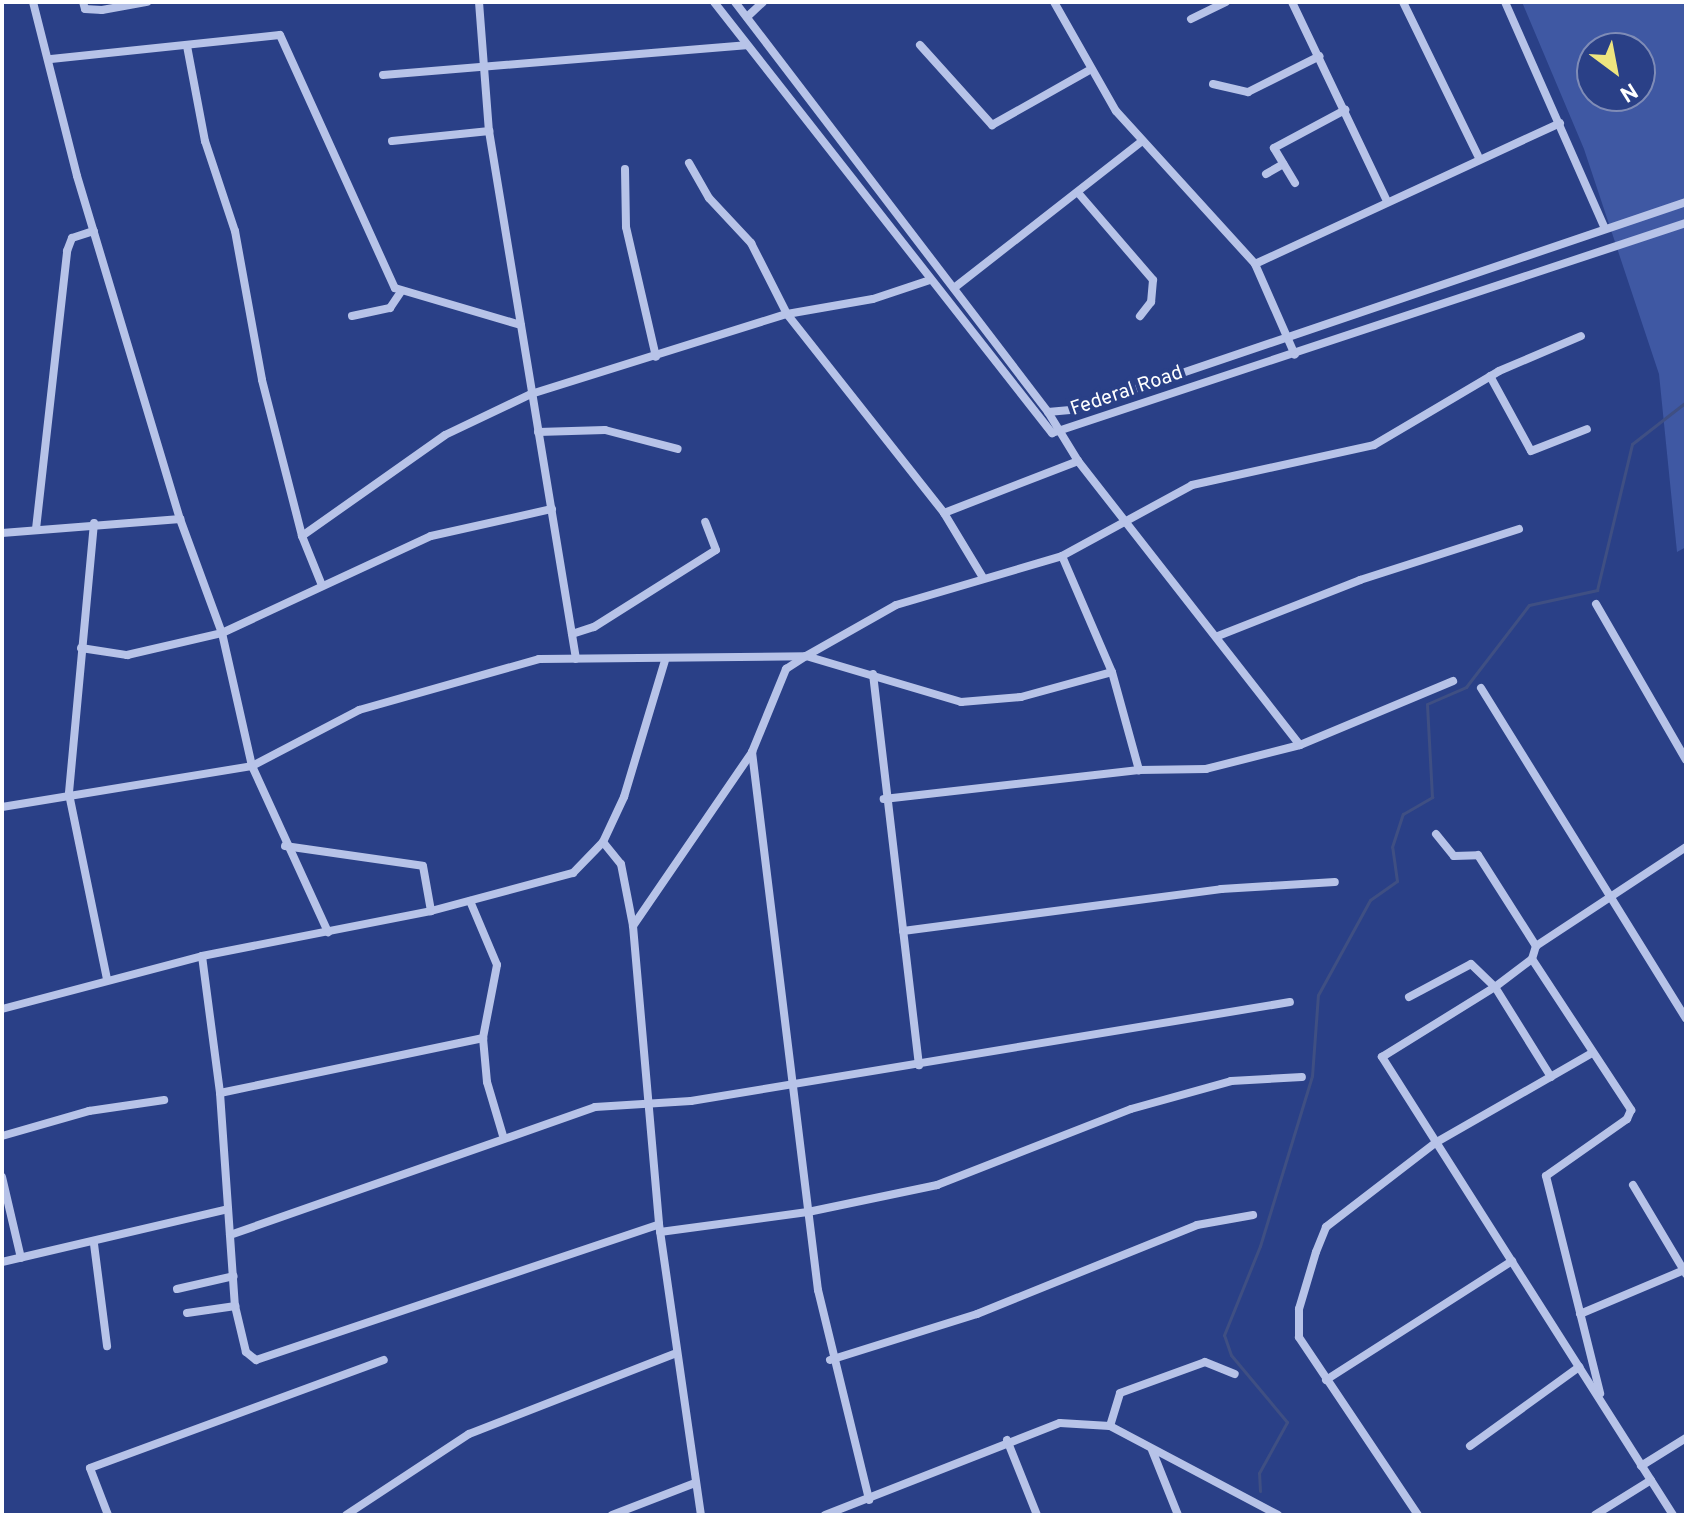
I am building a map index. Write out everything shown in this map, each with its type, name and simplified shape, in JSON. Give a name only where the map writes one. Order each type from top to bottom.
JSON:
[{"type":"street","points":[[33,2],[51,59],[94,231],[180,519],[222,633],[252,766],[285,846],[328,932]]},
{"type":"street","points":[[83,2],[85,9],[102,10],[147,2]]},
{"type":"street","points":[[479,2],[489,131],[576,659]]},
{"type":"street","name":"Federal Road","points":[[714,2],[1044,426],[1057,431],[1295,355],[1686,223]]},
{"type":"street","name":"Federal Road","points":[[735,2],[1048,412],[1073,410],[1686,202]]},
{"type":"street","points":[[747,17],[763,2]]},
{"type":"street","points":[[1054,2],[1088,71],[1142,141],[1255,264],[1295,355]]},
{"type":"street","points":[[1191,19],[1226,2]]},
{"type":"street","points":[[1292,2],[1386,199]]},
{"type":"street","points":[[1403,2],[1478,156]]},
{"type":"street","points":[[1505,2],[1605,229]]},
{"type":"street","points":[[51,59],[280,35],[400,293]]},
{"type":"street","points":[[383,75],[746,45]]},
{"type":"street","points":[[920,45],[992,125],[1088,71]]},
{"type":"street","points":[[187,46],[302,536],[321,583]]},
{"type":"street","points":[[1213,84],[1245,92],[1320,56]]},
{"type":"street","points":[[1295,183],[1274,148],[1345,110]]},
{"type":"street","points":[[1255,264],[1478,156],[1560,123]]},
{"type":"street","points":[[392,141],[489,131]]},
{"type":"street","points":[[954,288],[1080,195],[1142,141]]},
{"type":"street","points":[[689,163],[709,198],[751,243],[787,314],[944,513],[982,576]]},
{"type":"street","points":[[1266,174],[1283,164]]},
{"type":"street","points":[[625,169],[626,227],[656,357]]},
{"type":"street","points":[[1080,195],[1153,280],[1151,302],[1140,316]]},
{"type":"street","points":[[36,529],[67,251],[72,238],[94,231]]},
{"type":"street","points":[[302,536],[445,435],[531,394],[787,314],[873,299],[930,280]]},
{"type":"street","points":[[352,316],[390,308],[400,293]]},
{"type":"street","points":[[400,293],[521,325]]},
{"type":"street","points":[[633,926],[752,752],[786,669],[806,656],[896,605],[982,576],[1062,556],[1192,485],[1374,445],[1490,376],[1581,336]]},
{"type":"street","points":[[1490,376],[1531,451],[1587,429]]},
{"type":"street","points":[[1048,412],[1078,461],[1218,636],[1300,745]]},
{"type":"street","points":[[538,432],[605,430],[678,449]]},
{"type":"street","points":[[944,513],[1078,461]]},
{"type":"street","points":[[81,648],[127,655],[222,633],[321,583],[431,536],[552,509]]},
{"type":"street","points":[[2,533],[94,523],[180,519]]},
{"type":"street","points":[[572,634],[594,627],[716,550],[705,522]]},
{"type":"street","points":[[94,523],[69,794],[107,979]]},
{"type":"street","points":[[1218,636],[1360,580],[1519,529]]},
{"type":"street","points":[[1062,556],[1112,672],[1139,770]]},
{"type":"street","points":[[1596,604],[1686,760]]},
{"type":"street","points":[[2,807],[252,766],[359,710],[484,670],[576,659],[806,656],[961,702],[1021,697],[1112,672]]},
{"type":"street","points":[[2,1009],[202,956],[431,911],[573,873],[603,842],[624,797],[665,660]]},
{"type":"street","points":[[873,674],[884,799],[919,1065]]},
{"type":"street","points":[[884,799],[1139,770],[1206,769],[1300,745],[1453,681]]},
{"type":"street","points":[[1481,688],[1686,1019]]},
{"type":"street","points":[[752,752],[790,1081],[830,1360],[869,1500]]},
{"type":"street","points":[[1436,834],[1454,856],[1478,855],[1536,946]]},
{"type":"street","points":[[603,842],[621,864],[633,926],[645,1102],[659,1228],[674,1354],[701,1515]]},
{"type":"street","points":[[285,846],[423,866],[431,911]]},
{"type":"street","points":[[1673,1515],[1600,1394],[1579,1367],[1435,1143],[1383,1054],[1495,987],[1532,959],[1536,946],[1686,847]]},
{"type":"street","points":[[903,931],[1206,891],[1335,882]]},
{"type":"street","points":[[470,901],[497,965],[483,1038],[487,1082],[504,1139]]},
{"type":"street","points":[[202,956],[220,1093],[235,1306],[246,1352],[256,1360],[274,1357],[659,1228],[808,1212],[937,1185],[1131,1109],[1231,1081],[1302,1077]]},
{"type":"street","points":[[1532,959],[1631,1115],[1546,1176],[1600,1394]]},
{"type":"street","points":[[1409,997],[1471,964],[1495,987],[1551,1077]]},
{"type":"street","points":[[1676,1004],[1686,998]]},
{"type":"street","points":[[230,1235],[595,1107],[691,1101],[790,1081],[919,1065],[1290,1002]]},
{"type":"street","points":[[220,1093],[483,1038]]},
{"type":"street","points":[[1418,1515],[1308,1357],[1297,1324],[1326,1227],[1435,1143],[1592,1053]]},
{"type":"street","points":[[2,1136],[89,1111],[164,1100]]},
{"type":"street","points":[[2,1177],[21,1258]]},
{"type":"street","points":[[1580,1314],[1685,1272],[1633,1185]]},
{"type":"street","points":[[2,1262],[94,1244],[228,1209]]},
{"type":"street","points":[[830,1360],[977,1314],[1197,1225],[1253,1215]]},
{"type":"street","points":[[94,1244],[107,1346]]},
{"type":"street","points":[[1326,1380],[1512,1261]]},
{"type":"street","points":[[177,1289],[234,1276]]},
{"type":"street","points":[[187,1313],[235,1306]]},
{"type":"street","points":[[346,1515],[469,1434],[674,1354]]},
{"type":"street","points":[[108,1515],[90,1468],[384,1360]]},
{"type":"street","points":[[1110,1426],[1120,1393],[1205,1362],[1235,1374]]},
{"type":"street","points":[[1470,1446],[1579,1367]]},
{"type":"street","points":[[825,1515],[869,1500],[1007,1440],[1060,1423],[1110,1426],[1278,1515]]},
{"type":"street","points":[[1641,1466],[1686,1438]]},
{"type":"street","points":[[1007,1440],[1037,1515]]},
{"type":"street","points":[[1152,1450],[1178,1515]]},
{"type":"street","points":[[1595,1515],[1651,1480]]},
{"type":"street","points":[[612,1515],[695,1483]]},
{"type":"shaded area","points":[[1522,2],[1686,2],[1686,547],[1677,552],[1659,374],[1584,149]]},
{"type":"waterway","points":[[1260,1491],[1259,1473],[1287,1422],[1231,1355],[1224,1335],[1260,1246],[1312,1076],[1318,995],[1370,900],[1397,881],[1392,847],[1403,814],[1432,797],[1427,704],[1466,687],[1529,605],[1597,590],[1632,444],[1686,402]]}]
